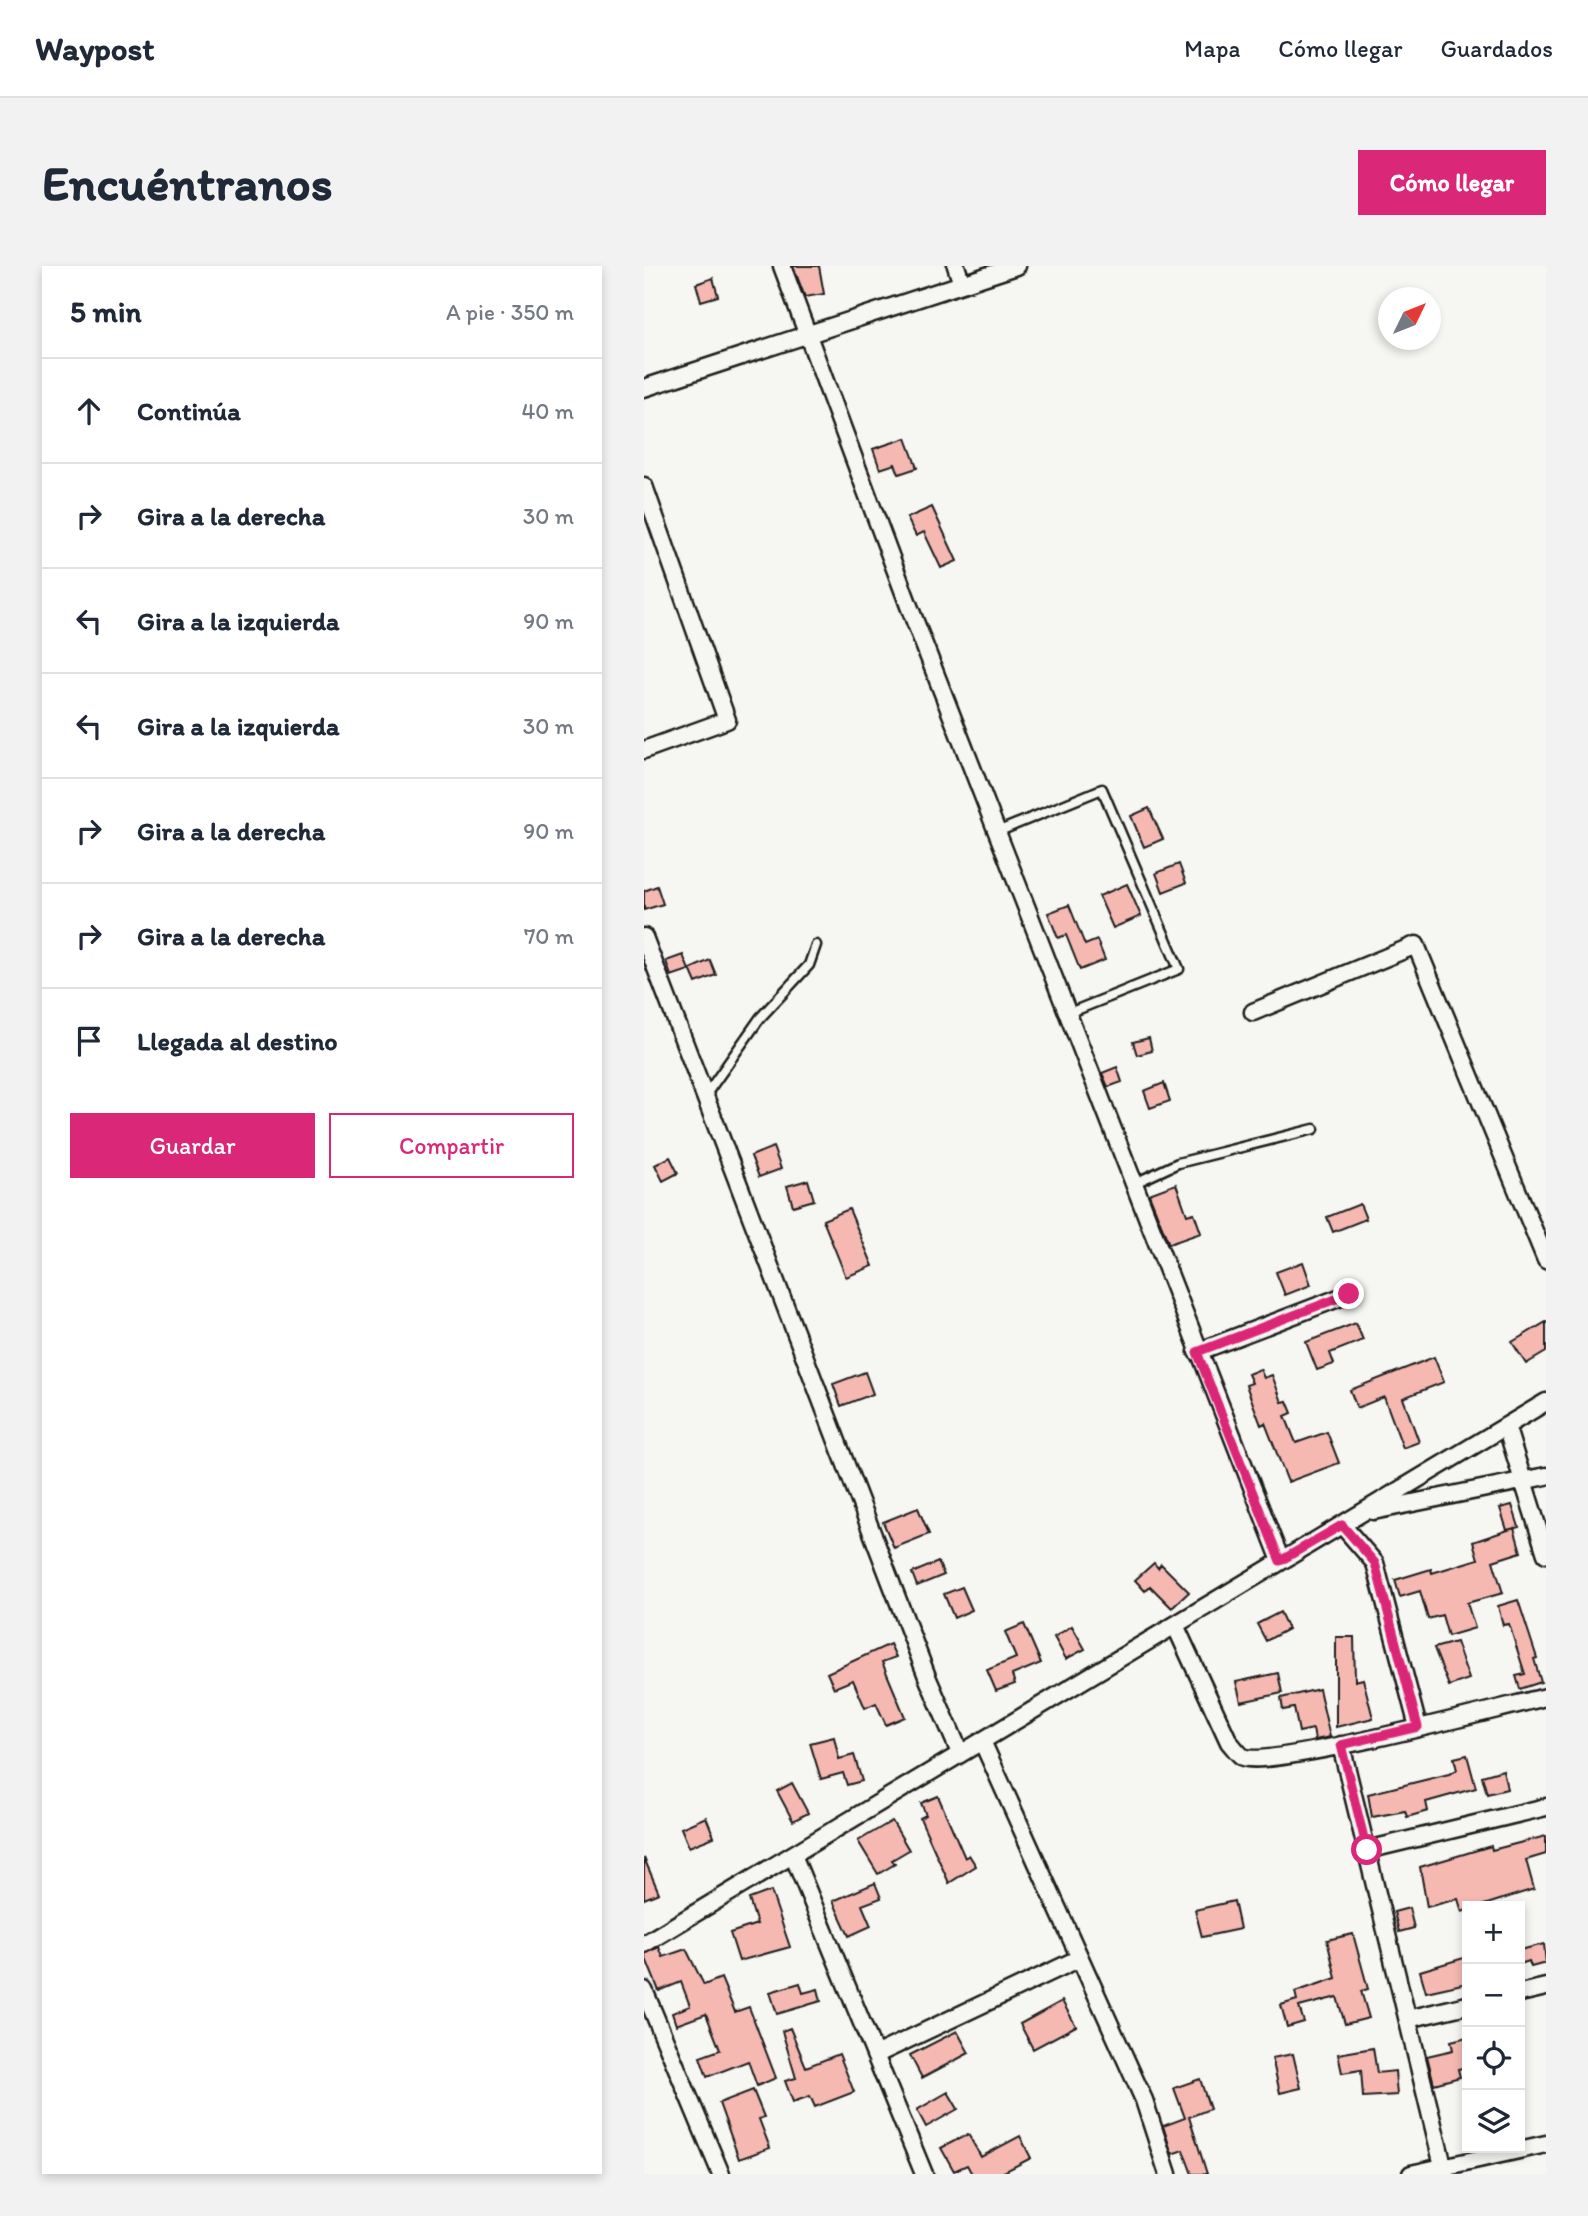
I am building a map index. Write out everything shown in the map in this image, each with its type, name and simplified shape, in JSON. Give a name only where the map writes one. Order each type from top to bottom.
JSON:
[{"type":"street","points":[[782,266],[997,832],[1280,1561]]},
{"type":"street","points":[[956,266],[962,284]]},
{"type":"street","points":[[644,388],[1017,266]]},
{"type":"street","points":[[644,486],[727,720],[644,750]]},
{"type":"street","points":[[644,937],[928,1679],[960,1754]]},
{"type":"street","points":[[1253,1012],[1416,945],[1546,1260]]},
{"type":"street","points":[[1197,1352],[1349,1294]]},
{"type":"street","points":[[644,1944],[1546,1402]]},
{"type":"street","points":[[1506,1426],[1546,1554]]},
{"type":"street","points":[[1360,1513],[1546,1476]]},
{"type":"street","points":[[1342,1525],[1375,1563],[1418,1727]]},
{"type":"street","points":[[1175,1625],[1228,1742],[1243,1757],[1261,1759],[1341,1745],[1546,1697]]},
{"type":"street","points":[[982,1741],[1144,2101],[1168,2174]]},
{"type":"street","points":[[1341,1745],[1444,2170]]},
{"type":"street","points":[[1367,1850],[1546,1807]]},
{"type":"street","points":[[793,1855],[924,2174]]},
{"type":"street","points":[[875,2055],[1080,1958]]},
{"type":"street","points":[[1525,1992],[1546,1987]]},
{"type":"street","points":[[644,1990],[721,2174]]},
{"type":"street","points":[[1408,2019],[1462,2006]]},
{"type":"street","points":[[1411,2174],[1444,2170],[1546,2144]]},
{"type":"lane","points":[[997,832],[1102,789],[1179,969],[1069,1013]]},
{"type":"lane","points":[[705,1096],[760,1018],[809,965],[816,945]]},
{"type":"lane","points":[[1133,1184],[1178,1163],[1314,1129]]},
{"type":"building","points":[[793,266],[819,266],[824,294],[805,297]]},
{"type":"building","points":[[713,278],[718,296],[701,301],[696,284]]},
{"type":"building","points":[[906,438],[917,468],[899,474],[895,464],[880,469],[873,449]]},
{"type":"building","points":[[932,507],[957,561],[941,568],[924,532],[916,536],[907,518]]},
{"type":"building","points":[[1149,808],[1163,839],[1144,847],[1131,816]]},
{"type":"building","points":[[1179,864],[1186,883],[1163,892],[1156,873]]},
{"type":"building","points":[[1127,884],[1141,916],[1113,928],[1099,896]]},
{"type":"building","points":[[657,886],[663,904],[644,910],[644,891]]},
{"type":"building","points":[[1069,905],[1085,945],[1097,940],[1105,960],[1080,970],[1066,935],[1058,938],[1048,913]]},
{"type":"building","points":[[683,955],[689,970],[671,976],[666,961]]},
{"type":"building","points":[[710,960],[716,975],[696,983],[690,969]]},
{"type":"building","points":[[1149,1038],[1152,1051],[1137,1055],[1133,1042]]},
{"type":"building","points":[[1117,1067],[1122,1082],[1108,1087],[1102,1073]]},
{"type":"building","points":[[1164,1083],[1170,1101],[1150,1108],[1144,1091]]},
{"type":"building","points":[[773,1147],[781,1169],[759,1177],[751,1156]]},
{"type":"building","points":[[670,1157],[678,1173],[663,1181],[655,1165]]},
{"type":"building","points":[[808,1180],[814,1200],[793,1206],[787,1186]]},
{"type":"building","points":[[1176,1184],[1187,1215],[1194,1213],[1201,1233],[1169,1244],[1149,1194]]},
{"type":"building","points":[[1360,1204],[1366,1219],[1333,1232],[1327,1217]]},
{"type":"building","points":[[849,1209],[873,1266],[846,1277],[823,1220]]},
{"type":"building","points":[[1303,1262],[1311,1285],[1285,1295],[1276,1272]]},
{"type":"building","points":[[1546,1322],[1546,1352],[1526,1364],[1512,1342]]},
{"type":"building","points":[[1356,1323],[1363,1340],[1330,1353],[1334,1364],[1317,1370],[1306,1342]]},
{"type":"building","points":[[1434,1357],[1444,1382],[1403,1398],[1419,1442],[1403,1448],[1384,1397],[1357,1408],[1350,1390]]},
{"type":"building","points":[[1260,1369],[1264,1378],[1272,1375],[1282,1402],[1287,1401],[1292,1413],[1285,1416],[1296,1443],[1327,1432],[1339,1463],[1288,1482],[1265,1423],[1261,1425],[1246,1385],[1252,1383],[1248,1374]]},
{"type":"building","points":[[865,1372],[873,1394],[841,1406],[833,1384]]},
{"type":"building","points":[[1512,1505],[1519,1527],[1507,1530],[1500,1508]]},
{"type":"building","points":[[918,1508],[929,1534],[894,1548],[883,1522]]},
{"type":"building","points":[[1514,1528],[1521,1552],[1493,1561],[1503,1593],[1467,1603],[1475,1628],[1448,1636],[1442,1615],[1428,1619],[1420,1591],[1400,1597],[1395,1580],[1431,1569],[1432,1573],[1478,1559],[1473,1542]]},
{"type":"building","points":[[938,1562],[944,1575],[917,1586],[912,1573]]},
{"type":"building","points":[[1154,1563],[1158,1568],[1161,1564],[1189,1592],[1172,1608],[1150,1586],[1145,1591],[1135,1580]]},
{"type":"building","points":[[962,1587],[972,1610],[954,1618],[944,1594]]},
{"type":"building","points":[[1518,1600],[1537,1658],[1534,1659],[1541,1682],[1520,1689],[1516,1676],[1525,1674],[1509,1624],[1503,1625],[1498,1606]]},
{"type":"building","points":[[1280,1612],[1288,1629],[1266,1641],[1257,1624]]},
{"type":"building","points":[[1024,1624],[1041,1663],[1012,1675],[1015,1684],[996,1691],[987,1670],[1016,1658],[1005,1632]]},
{"type":"building","points":[[1072,1626],[1085,1649],[1066,1659],[1054,1637]]},
{"type":"building","points":[[1336,1637],[1354,1637],[1355,1681],[1363,1679],[1373,1718],[1336,1727]]},
{"type":"building","points":[[1456,1642],[1469,1679],[1449,1686],[1434,1648]]},
{"type":"building","points":[[890,1644],[896,1657],[882,1662],[905,1717],[886,1725],[876,1703],[865,1708],[853,1680],[834,1688],[827,1673]]},
{"type":"building","points":[[1278,1673],[1282,1693],[1241,1702],[1236,1682]]},
{"type":"building","points":[[1319,1689],[1330,1737],[1315,1740],[1313,1729],[1299,1732],[1294,1708],[1283,1710],[1281,1698]]},
{"type":"building","points":[[834,1737],[839,1759],[854,1755],[862,1781],[847,1785],[843,1773],[821,1779],[810,1743]]},
{"type":"building","points":[[1467,1755],[1476,1788],[1426,1802],[1428,1811],[1407,1817],[1405,1811],[1372,1817],[1368,1794],[1449,1774],[1457,1770],[1454,1758]]},
{"type":"building","points":[[1503,1770],[1507,1789],[1487,1794],[1482,1776]]},
{"type":"building","points":[[792,1783],[808,1813],[793,1821],[777,1791]]},
{"type":"building","points":[[938,1796],[965,1858],[969,1855],[976,1866],[949,1883],[920,1818],[926,1815],[921,1803]]},
{"type":"building","points":[[706,1817],[714,1837],[689,1847],[681,1828]]},
{"type":"building","points":[[892,1821],[909,1850],[892,1860],[895,1864],[878,1874],[858,1841]]},
{"type":"building","points":[[1546,1836],[1546,1854],[1526,1860],[1534,1889],[1497,1901],[1462,1901],[1462,1912],[1458,1899],[1427,1907],[1420,1867],[1491,1846],[1492,1850]]},
{"type":"building","points":[[644,1858],[659,1893],[644,1899]]},
{"type":"building","points":[[875,1883],[881,1898],[862,1905],[871,1926],[849,1936],[833,1901]]},
{"type":"building","points":[[771,1891],[790,1947],[739,1961],[730,1933],[757,1924],[749,1899]]},
{"type":"building","points":[[1234,1901],[1240,1929],[1202,1937],[1195,1910]]},
{"type":"building","points":[[1409,1908],[1414,1928],[1399,1932],[1394,1912]]},
{"type":"building","points":[[1353,1934],[1368,1989],[1361,1991],[1369,2018],[1345,2024],[1337,1997],[1299,2007],[1304,2022],[1287,2027],[1281,2005],[1297,2000],[1295,1992],[1336,1978],[1327,1940]]},
{"type":"building","points":[[1544,1944],[1546,1963],[1531,1967],[1529,1961],[1525,1962],[1525,1949]]},
{"type":"building","points":[[659,1947],[663,1957],[686,1949],[704,1985],[721,1978],[735,2012],[749,2007],[776,2078],[757,2086],[748,2061],[707,2077],[700,2057],[720,2050],[706,2014],[676,2025],[672,2013],[690,2006],[681,1982],[659,1991],[644,1954]]},
{"type":"building","points":[[1462,1958],[1462,1984],[1426,1992],[1420,1971]]},
{"type":"building","points":[[800,1983],[803,1993],[818,1989],[821,2001],[777,2014],[770,1992]]},
{"type":"building","points":[[1062,2001],[1076,2026],[1033,2049],[1020,2024]]},
{"type":"building","points":[[790,2028],[806,2067],[839,2054],[854,2092],[815,2107],[810,2096],[793,2102],[785,2081],[796,2078],[782,2031]]},
{"type":"building","points":[[957,2031],[969,2053],[922,2078],[910,2055]]},
{"type":"building","points":[[1462,2038],[1462,2068],[1458,2069],[1460,2077],[1434,2084],[1427,2056],[1453,2050],[1451,2041]]},
{"type":"building","points":[[1373,2048],[1377,2073],[1395,2071],[1397,2095],[1363,2097],[1361,2070],[1342,2073],[1338,2054]]},
{"type":"building","points":[[1293,2054],[1301,2088],[1280,2093],[1272,2058]]},
{"type":"building","points":[[1200,2079],[1210,2109],[1189,2117],[1207,2174],[1192,2174],[1183,2150],[1172,2154],[1163,2126],[1185,2118],[1174,2088]]},
{"type":"building","points":[[753,2090],[764,2117],[759,2119],[770,2148],[739,2159],[719,2103]]},
{"type":"building","points":[[948,2092],[958,2109],[926,2127],[917,2110]]},
{"type":"building","points":[[968,2134],[981,2157],[1020,2136],[1031,2158],[1000,2174],[972,2174],[967,2165],[954,2171],[941,2148]]},
{"type":"route","points":[[1349,1294],[1197,1352],[1280,1561],[1342,1525],[1375,1563],[1418,1727],[1341,1745],[1367,1850]]}]
